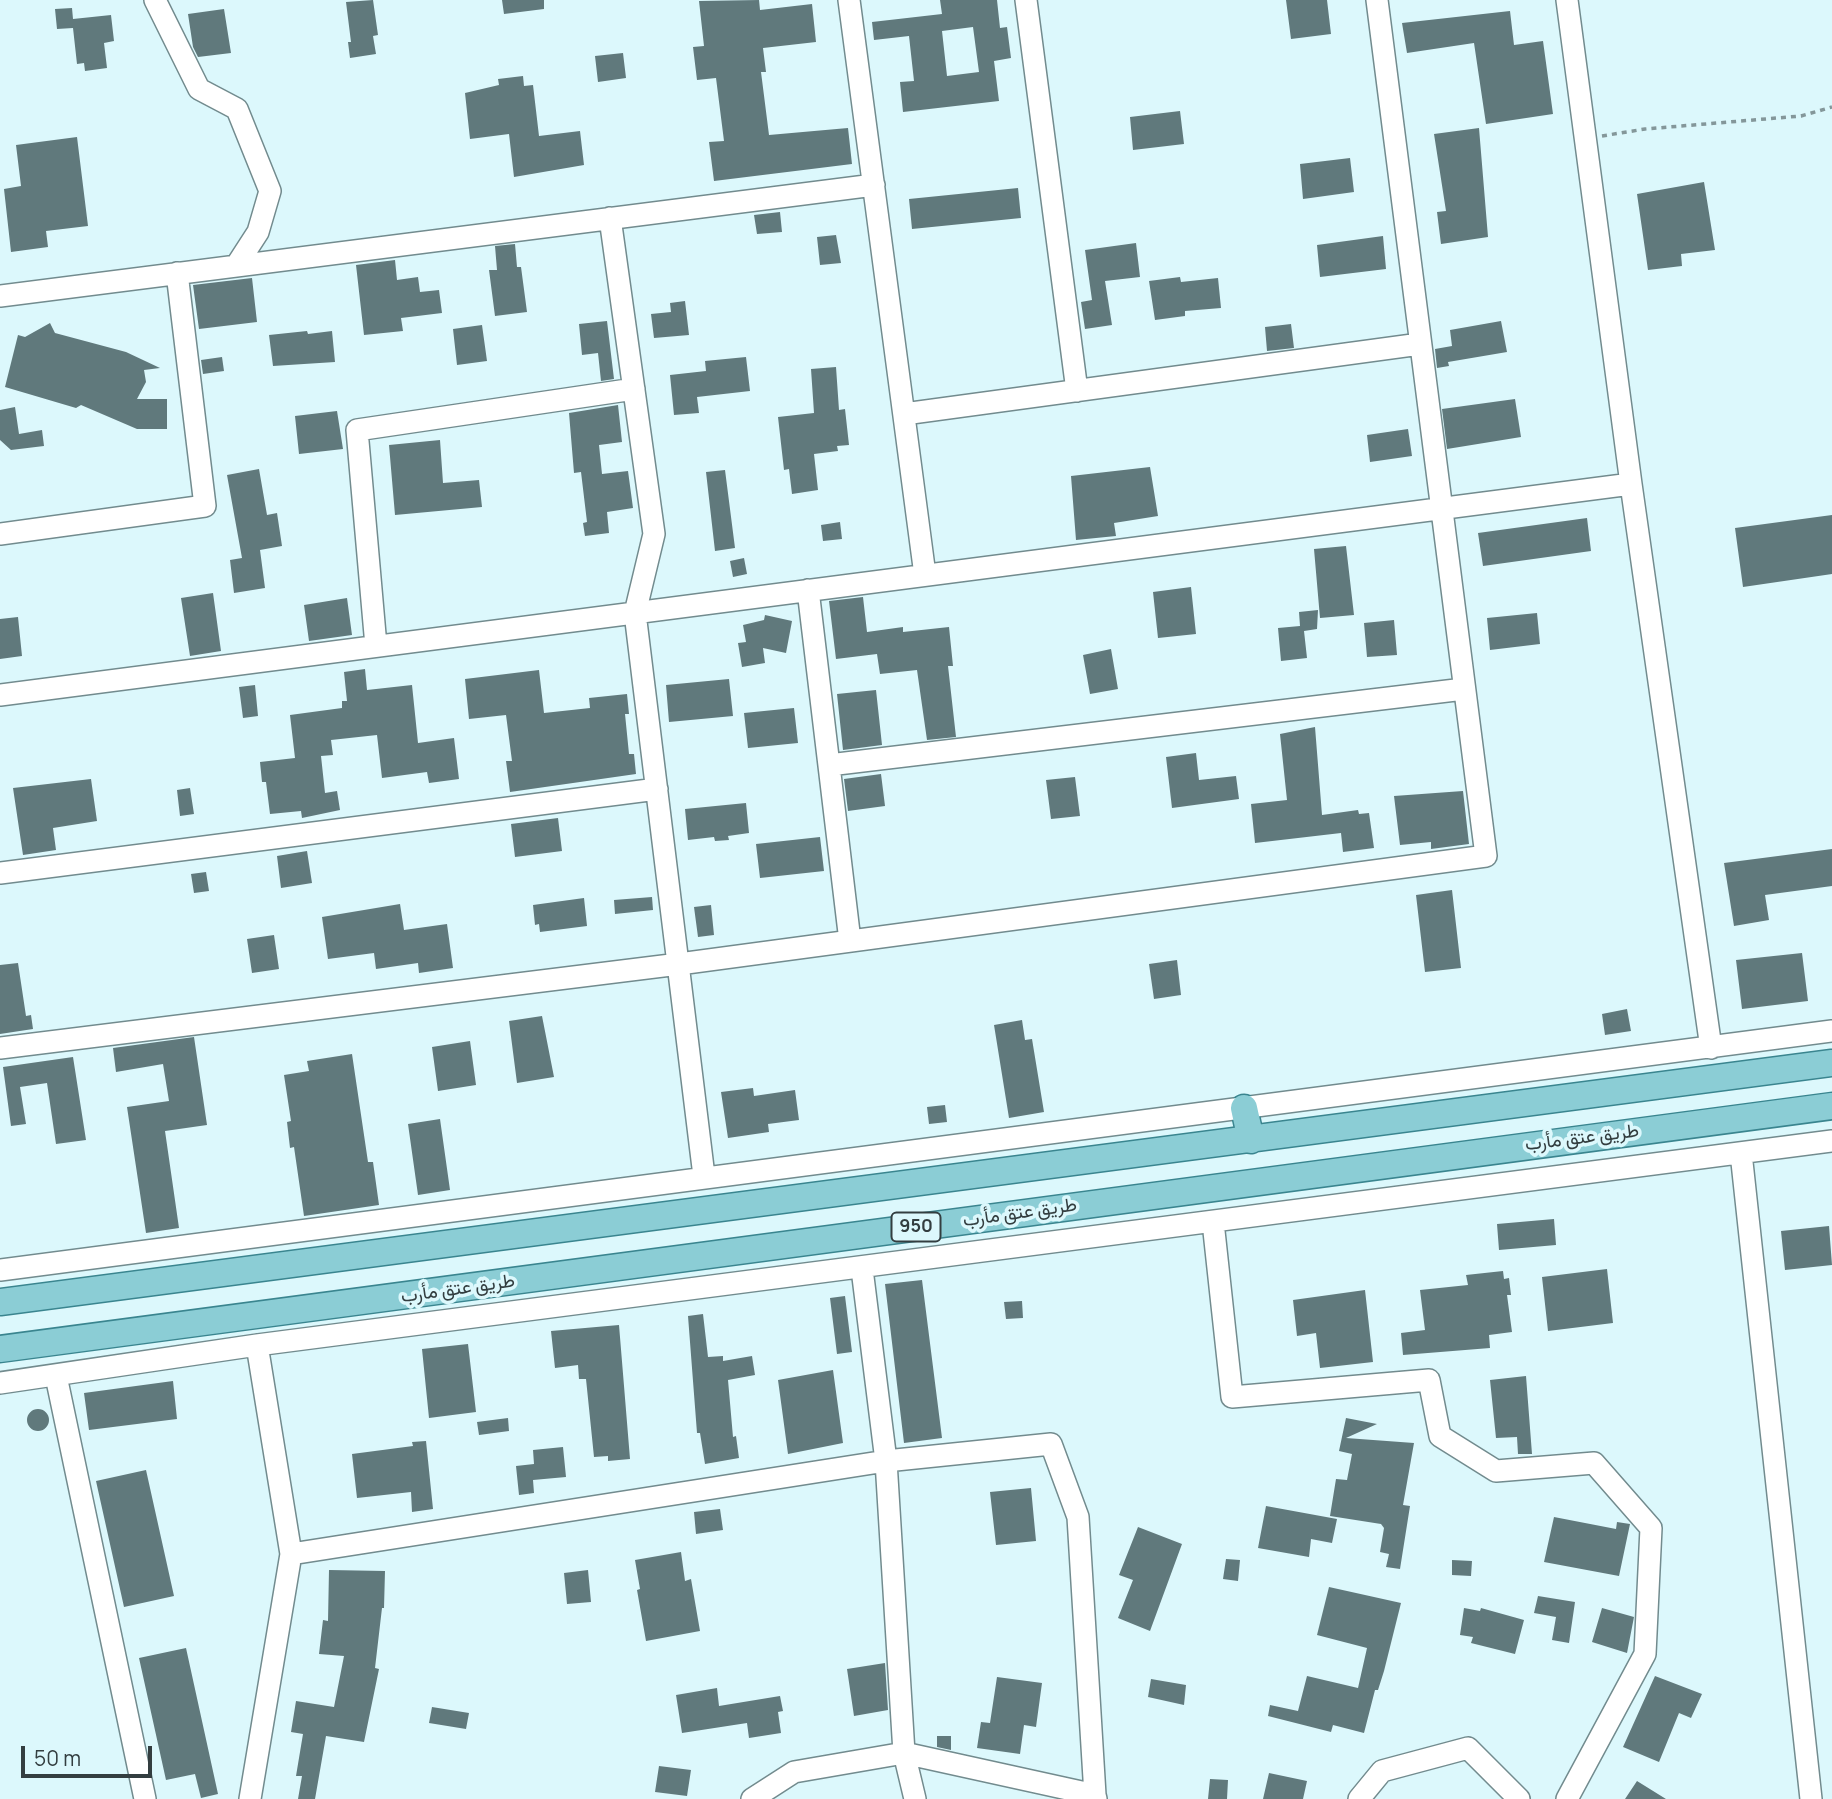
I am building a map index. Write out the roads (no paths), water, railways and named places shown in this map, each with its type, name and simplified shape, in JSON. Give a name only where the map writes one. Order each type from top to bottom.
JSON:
[{"type":"main road","name":"950","points":[[0,1302],[1832,1063]]},
{"type":"main road","name":"طريق عتق مأرب","points":[[0,1349],[1832,1106]]},
{"type":"main road","points":[[1244,1108],[1251,1140]]},
{"type":"main road","points":[[1358,1125],[1367,1166]]},
{"type":"street","points":[[155,0],[199,89],[237,109],[270,191],[258,232],[236,266]]},
{"type":"street","points":[[849,0],[925,575]]},
{"type":"street","points":[[1026,0],[1077,391]]},
{"type":"street","points":[[0,1048],[679,964],[1486,856],[1377,0]]},
{"type":"street","points":[[1567,0],[1630,484],[1711,1048]]},
{"type":"street","points":[[0,296],[873,184]]},
{"type":"street","points":[[610,218],[654,534],[635,613],[704,1176]]},
{"type":"street","points":[[0,534],[205,506],[177,273]]},
{"type":"street","points":[[904,414],[1420,344]]},
{"type":"street","points":[[376,646],[357,430],[634,389]]},
{"type":"street","points":[[0,695],[1630,484]]},
{"type":"street","points":[[807,590],[850,941]]},
{"type":"street","points":[[829,765],[1464,689]]},
{"type":"street","points":[[0,873],[657,789]]},
{"type":"street","points":[[0,1270],[704,1176],[1832,1031]]},
{"type":"street","points":[[0,1383],[257,1346],[1832,1141]]},
{"type":"street","points":[[1741,1153],[1811,1799]]},
{"type":"street","points":[[1213,1222],[1233,1397],[1429,1380],[1440,1436],[1496,1471],[1594,1463],[1651,1528],[1645,1654],[1567,1799]]},
{"type":"street","points":[[862,1269],[886,1461],[904,1753],[915,1799]]},
{"type":"street","points":[[250,1799],[291,1554],[257,1346]]},
{"type":"street","points":[[56,1376],[145,1799]]},
{"type":"street","points":[[291,1554],[886,1461],[1051,1444],[1078,1517],[1095,1797],[904,1753],[794,1772],[752,1799]]},
{"type":"street","points":[[1359,1799],[1382,1770],[1468,1748],[1519,1799]]}]
